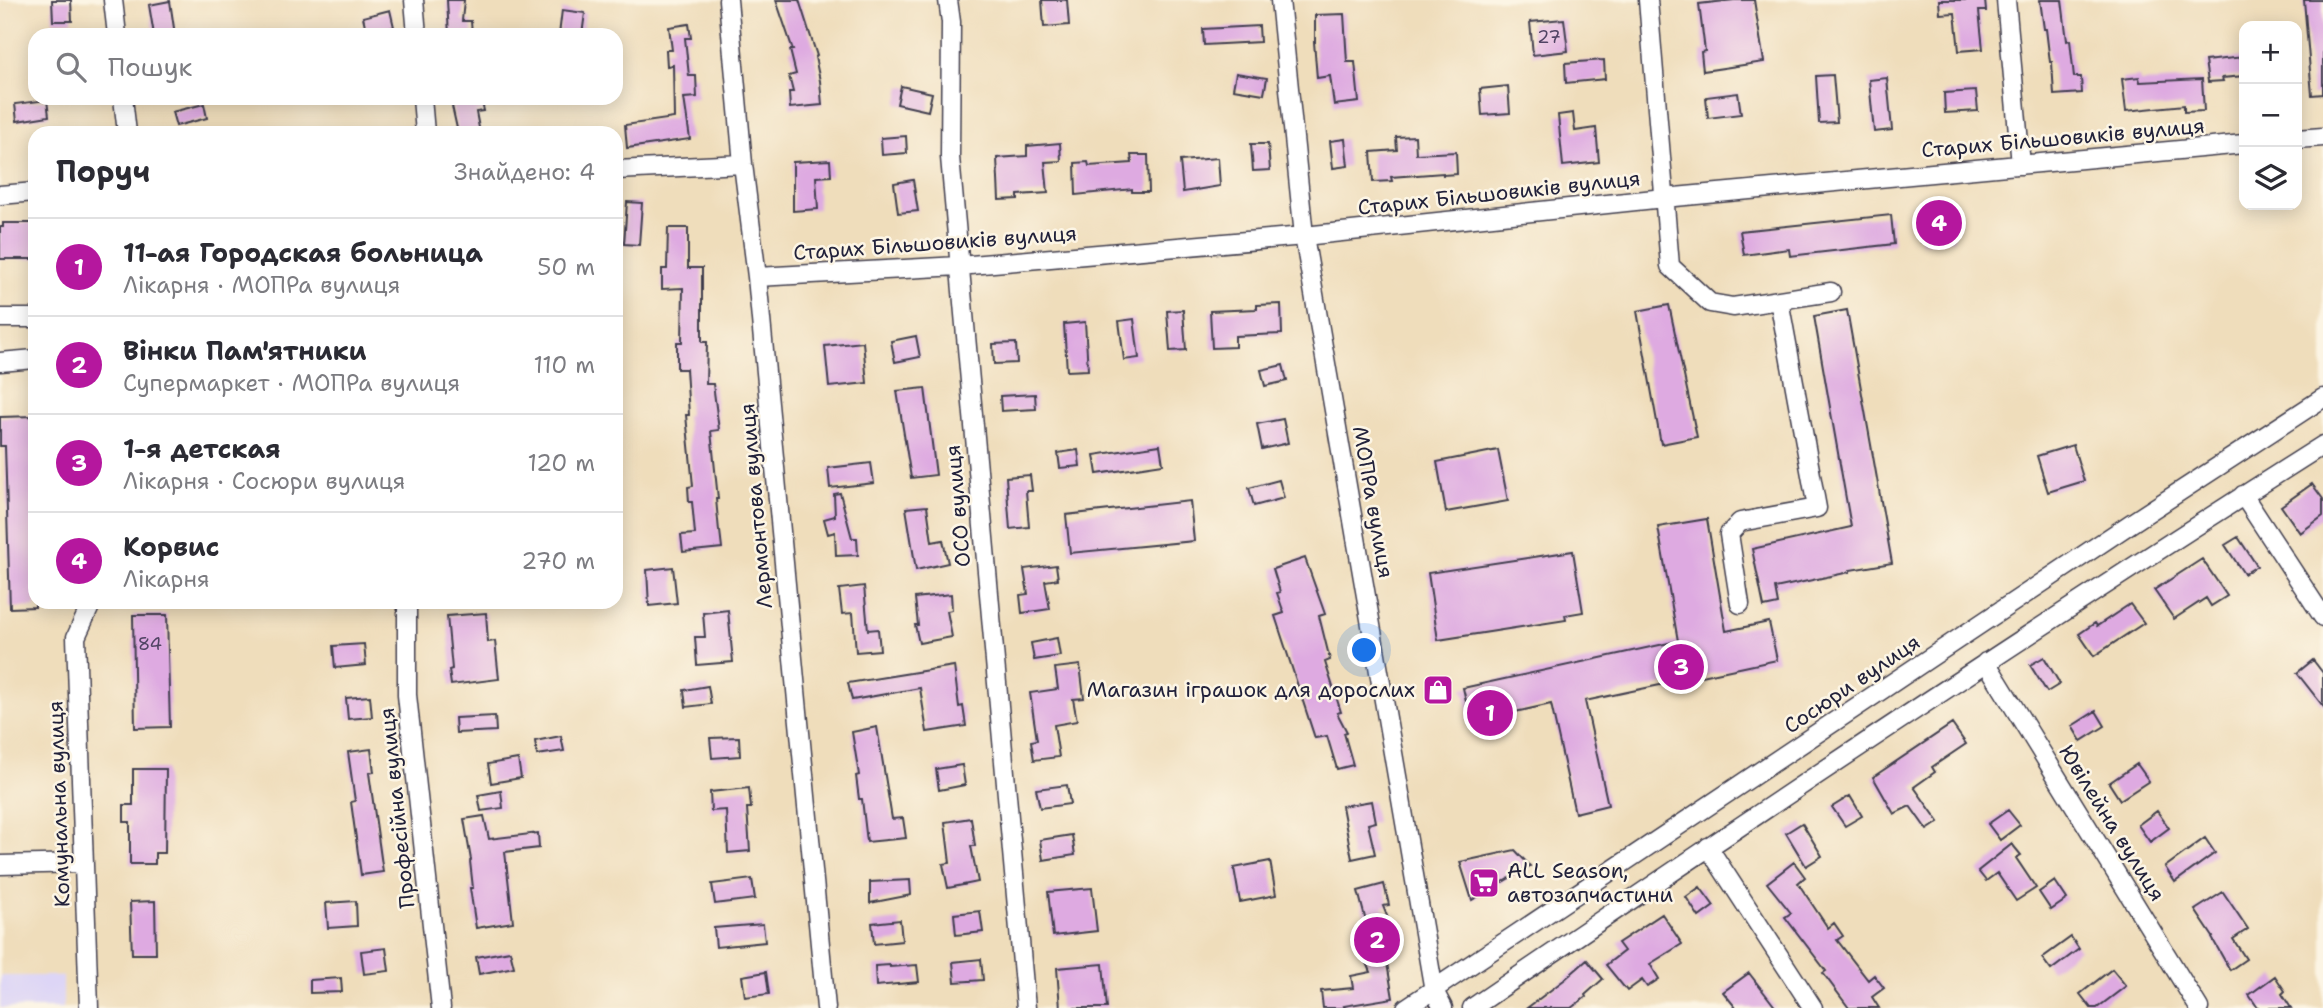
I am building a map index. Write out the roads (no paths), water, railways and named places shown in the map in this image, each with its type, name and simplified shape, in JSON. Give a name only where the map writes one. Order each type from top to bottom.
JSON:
[{"type":"street","points":[[113,0],[116,28]]},
{"type":"street","points":[[414,0],[416,28]]},
{"type":"street","name":"Лермонтова вулиця","points":[[728,0],[826,1008]]},
{"type":"street","name":"ОСО вулиця","points":[[948,0],[951,22],[950,157],[1026,1008]]},
{"type":"street","name":"МОПРа вулиця","points":[[1280,0],[1304,236],[1434,991],[1443,1008]]},
{"type":"street","points":[[1648,0],[1670,266],[1710,303],[1733,307],[1831,292]]},
{"type":"street","points":[[2006,0],[2021,165]]},
{"type":"street","points":[[124,105],[126,126]]},
{"type":"street","points":[[423,105],[424,126]]},
{"type":"street","points":[[2302,138],[2323,136]]},
{"type":"street","name":"Старих Більшовиків вулиця","points":[[757,277],[959,266],[1304,236],[1664,198],[2239,144]]},
{"type":"street","points":[[623,170],[743,164]]},
{"type":"street","points":[[0,195],[28,193]]},
{"type":"street","points":[[1740,604],[1729,534],[1740,522],[1817,508],[1779,300]]},
{"type":"street","points":[[0,318],[28,318]]},
{"type":"street","points":[[0,362],[28,360]]},
{"type":"street","name":"Сосюри вулиця","points":[[1406,1008],[2323,398]]},
{"type":"street","points":[[1472,1008],[1986,662],[2323,445]]},
{"type":"street","points":[[2243,495],[2323,617]]},
{"type":"street","name":"Комунальна вулиця","points":[[89,609],[76,638],[89,1008]]},
{"type":"street","name":"Професійна вулиця","points":[[407,609],[407,695],[441,1008]]},
{"type":"street","name":"Ювілейна вулиця","points":[[1986,662],[2199,1008]]},
{"type":"street","points":[[1708,847],[1813,1008]]},
{"type":"street","points":[[0,865],[83,863]]},
{"type":"place","name":"Корвис","points":[[1939,223]]},
{"type":"place","name":"1-я детская","points":[[1681,667]]},
{"type":"place","name":"Магазин іграшок для дорослих","points":[[1438,690]]},
{"type":"place","name":"11-ая Городская больница","points":[[1490,713]]},
{"type":"place","name":"ALL Season, автозапчастини","points":[[1484,883]]},
{"type":"place","name":"Вінки Пам'ятники","points":[[1377,940]]}]
